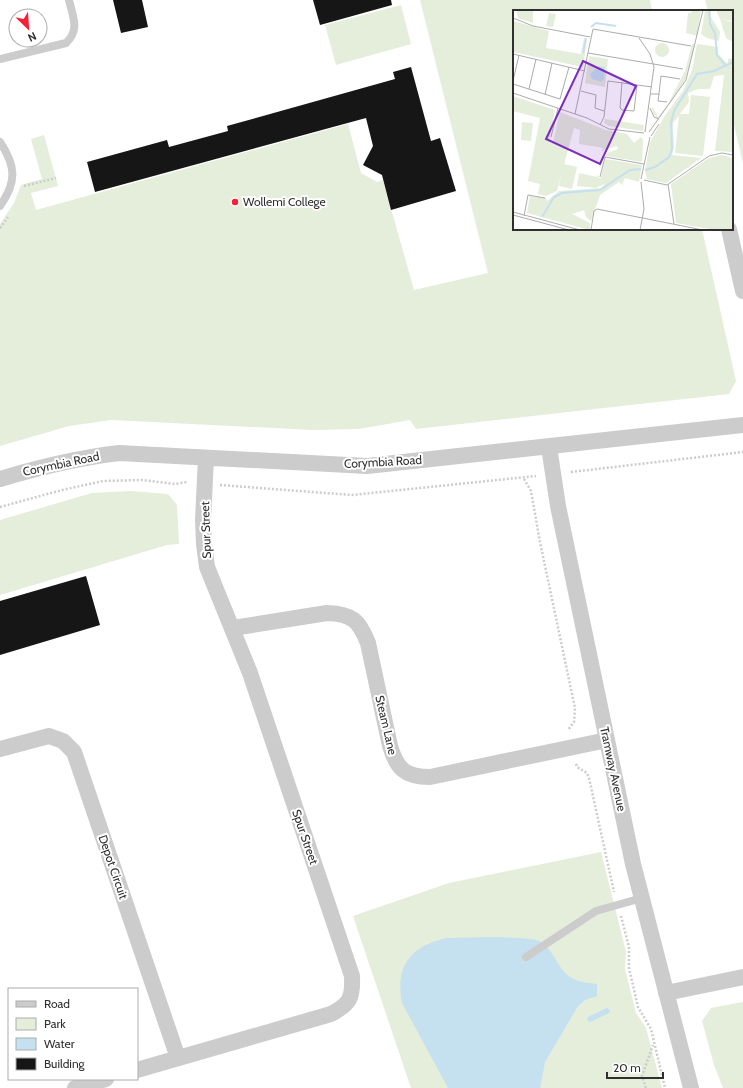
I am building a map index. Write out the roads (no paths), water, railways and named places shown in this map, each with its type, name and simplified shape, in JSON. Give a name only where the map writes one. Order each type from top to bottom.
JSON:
[{"type":"street","points":[[729,230],[743,292]]},
{"type":"street","name":"Corymbia Road","points":[[0,479],[48,465],[86,457],[119,453],[367,466],[743,425]]},
{"type":"street","name":"Tramway Avenue","points":[[549,446],[558,506],[607,740],[642,898],[691,1088]]},
{"type":"street","name":"Spur Street","points":[[138,1070],[331,1014],[344,1007],[350,1000],[352,989],[352,976],[250,673],[207,567],[203,520],[206,458]]},
{"type":"street","name":"Steam Lane","points":[[233,628],[327,614],[343,614],[355,620],[363,630],[368,643],[390,746],[395,762],[404,772],[419,777],[430,777],[607,740]]},
{"type":"street","name":"Depot Circuit","points":[[0,749],[49,736],[63,741],[74,752],[178,1058]]},
{"type":"street","points":[[666,994],[743,976]]},
{"type":"street","points":[[75,1088],[103,1080]]},
{"type":"lane","points":[[0,59],[66,43],[73,37],[75,28],[69,0]]},
{"type":"lane","points":[[0,142],[7,152],[12,167],[13,180],[6,198],[0,206]]},
{"type":"lane","points":[[526,957],[596,911],[642,898]]},
{"type":"water","points":[[509,937],[539,941],[545,945],[560,967],[570,977],[581,982],[597,984],[597,996],[585,1000],[578,1006],[545,1062],[540,1088],[448,1088],[402,1003],[400,990],[401,978],[408,959],[424,946],[447,938]]},
{"type":"waterway","points":[[590,1019],[607,1011]]},
{"type":"place","name":"Wollemi College","points":[[235,202]]}]
